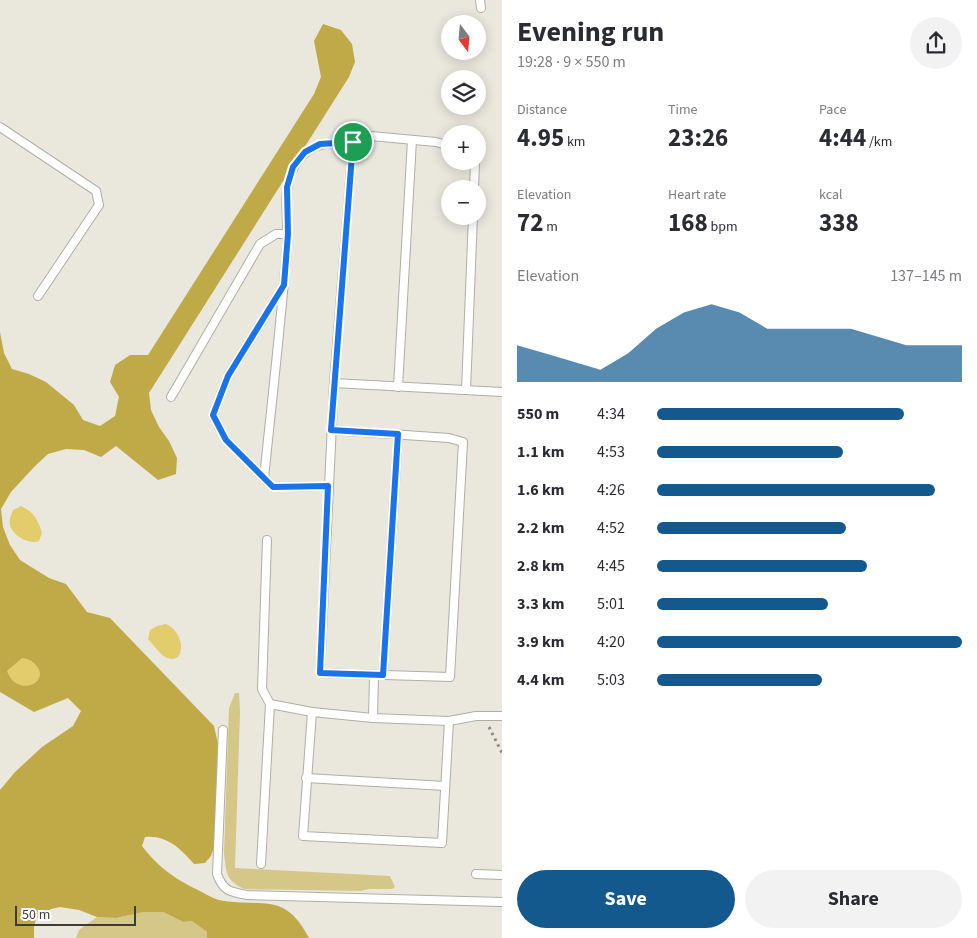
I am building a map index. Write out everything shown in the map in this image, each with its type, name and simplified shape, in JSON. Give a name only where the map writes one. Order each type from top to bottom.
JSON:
[{"type":"lane","points":[[0,127],[96,191],[99,205],[38,296]]},
{"type":"lane","points":[[264,478],[284,285],[288,234],[287,187],[293,167],[305,152],[320,144],[353,142],[371,136],[441,143]]},
{"type":"lane","points":[[398,387],[412,140]]},
{"type":"lane","points":[[331,430],[449,438],[463,442],[450,678],[320,673],[331,430],[353,142]]},
{"type":"lane","points":[[466,390],[473,225]]},
{"type":"lane","points":[[171,398],[260,244],[276,234],[288,234]]},
{"type":"lane","points":[[284,285],[228,376],[213,415],[226,440],[273,487],[328,486]]},
{"type":"lane","points":[[334,383],[502,392]]},
{"type":"lane","points":[[373,718],[398,434]]},
{"type":"lane","points":[[261,864],[270,704],[262,689],[267,540]]},
{"type":"lane","points":[[270,704],[312,712],[373,718],[449,722],[482,715],[502,716]]},
{"type":"lane","points":[[312,712],[303,836],[442,843],[449,722]]},
{"type":"lane","points":[[223,730],[217,874],[221,886],[247,895],[502,902]]},
{"type":"lane","points":[[306,778],[445,786]]},
{"type":"lane","points":[[476,874],[502,875]]},
{"type":"path","points":[[482,715],[502,753]]},
{"type":"shaded area","points":[[323,24],[341,30],[352,44],[355,62],[349,77],[149,393],[151,410],[177,458],[176,474],[158,480],[116,446],[101,457],[84,450],[66,449],[48,454],[35,466],[11,492],[1,509],[3,527],[10,545],[20,560],[49,578],[66,584],[87,612],[110,618],[214,726],[218,744],[214,847],[211,856],[205,863],[194,864],[173,844],[160,838],[145,837],[142,846],[169,873],[213,898],[224,901],[273,904],[282,908],[300,923],[309,938],[207,938],[207,932],[192,921],[183,922],[163,912],[144,912],[116,918],[97,917],[79,910],[60,907],[51,909],[36,919],[34,938],[0,938],[0,790],[15,772],[42,747],[73,726],[81,711],[68,698],[34,712],[0,692],[0,332],[4,353],[12,369],[46,382],[74,405],[83,420],[100,426],[115,416],[119,397],[110,382],[115,365],[130,355],[148,355],[314,94],[321,77],[314,41]]},
{"type":"shaded area","points":[[21,506],[29,511],[37,520],[42,533],[39,541],[31,542],[26,540],[17,536],[11,529],[10,517],[13,510]]},
{"type":"shaded area","points":[[166,624],[173,628],[180,641],[180,653],[178,657],[173,659],[164,657],[148,639],[150,630]]},
{"type":"shaded area","points":[[22,658],[28,659],[35,664],[39,671],[40,677],[32,685],[18,684],[7,671]]},
{"type":"shaded area","points":[[235,693],[239,693],[240,712],[235,868],[390,876],[395,887],[392,889],[360,891],[244,889],[230,879],[224,854],[229,708]]},
{"type":"shaded area","points":[[144,912],[163,912],[183,922],[192,921],[207,932],[207,938],[76,938],[79,930],[97,917],[116,918]]},
{"type":"route","points":[[353,142],[331,430],[398,434],[383,675],[320,673],[328,486],[273,487],[226,440],[213,415],[228,376],[284,285],[288,234],[287,187],[293,167],[305,152],[320,144],[353,142]]}]
